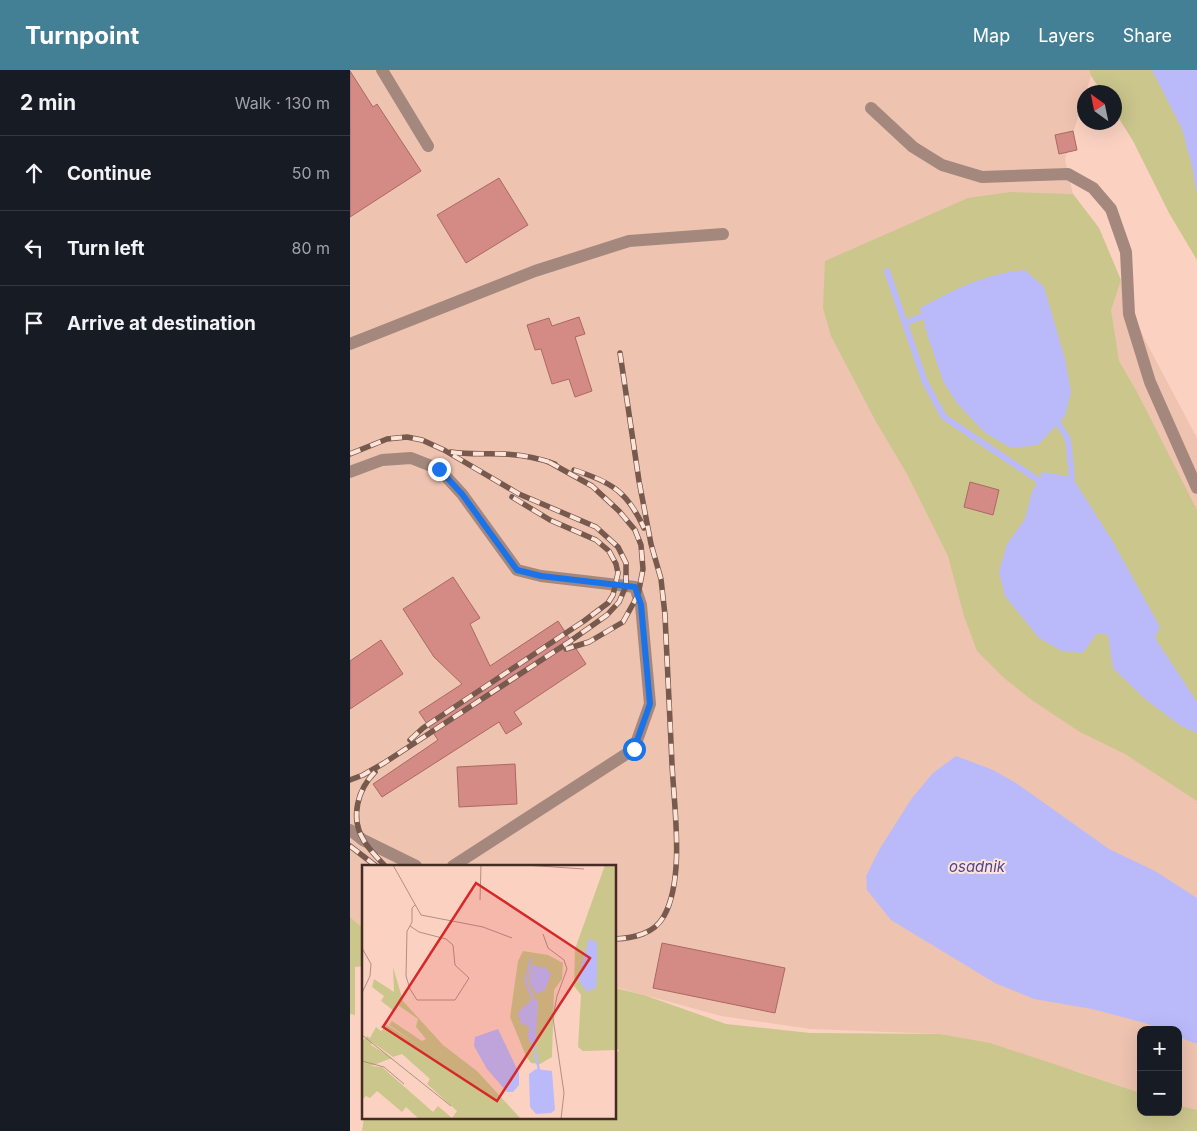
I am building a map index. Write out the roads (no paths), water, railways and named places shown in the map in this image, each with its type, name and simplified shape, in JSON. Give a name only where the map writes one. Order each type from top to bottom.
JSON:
[{"type":"lane","points":[[382,70],[428,146]]},
{"type":"lane","points":[[871,108],[913,147],[942,165],[982,177],[1068,174],[1093,188],[1111,209],[1126,252],[1129,314],[1150,382],[1197,488]]},
{"type":"lane","points":[[350,344],[535,271],[629,241],[723,234]]},
{"type":"lane","points":[[350,472],[382,460],[411,458],[439,469],[462,494],[517,570],[541,576],[635,587],[641,605],[650,704],[634,749],[454,865]]},
{"type":"lane","points":[[350,830],[363,840],[414,865]]},
{"type":"water","points":[[1152,70],[1197,70],[1197,194],[1182,129]]},
{"type":"water","points":[[1025,270],[1044,287],[1065,359],[1071,392],[1065,416],[1038,445],[1011,448],[984,432],[957,403],[944,383],[920,308],[983,279]]},
{"type":"water","points":[[1043,472],[1072,477],[1113,542],[1160,627],[1155,638],[1197,702],[1197,733],[1181,726],[1145,699],[1113,668],[1108,635],[1097,633],[1083,653],[1062,651],[1039,638],[1005,596],[999,572],[1007,544],[1025,519],[1032,492]]},
{"type":"water","name":"osadnik","points":[[956,756],[993,770],[1016,783],[1109,849],[1155,871],[1197,898],[1197,1044],[1182,1038],[1182,1026],[1152,1026],[1092,1009],[1034,999],[995,983],[891,920],[867,890],[866,876],[879,850],[912,798],[933,773]]},
{"type":"waterway","points":[[887,271],[925,382],[944,417],[1038,480]]},
{"type":"waterway","points":[[905,323],[923,316]]},
{"type":"waterway","points":[[1058,423],[1068,439],[1072,477]]},
{"type":"railway","points":[[616,939],[643,934],[655,927],[664,916],[674,882],[677,842],[665,615],[661,579],[651,544],[639,481],[620,353]]},
{"type":"railway","points":[[350,454],[387,439],[407,437],[422,440],[444,450],[519,494],[596,527],[618,547],[626,563],[626,586],[619,602],[607,615],[384,763],[350,780]]},
{"type":"railway","points":[[451,452],[518,455],[537,458],[555,464]]},
{"type":"railway","points":[[549,462],[592,486],[619,511],[635,530],[641,545],[643,569],[638,595],[623,622],[589,642],[566,649]]},
{"type":"railway","points":[[574,470],[598,479],[616,490],[631,505],[644,528]]},
{"type":"railway","points":[[410,740],[423,728],[584,621],[608,603],[613,595],[618,573],[616,564],[609,551],[596,540],[550,520],[512,497]]},
{"type":"railway","points":[[375,772],[360,795],[357,822],[365,843],[384,865]]},
{"type":"railway","points":[[350,846],[375,865]]}]
